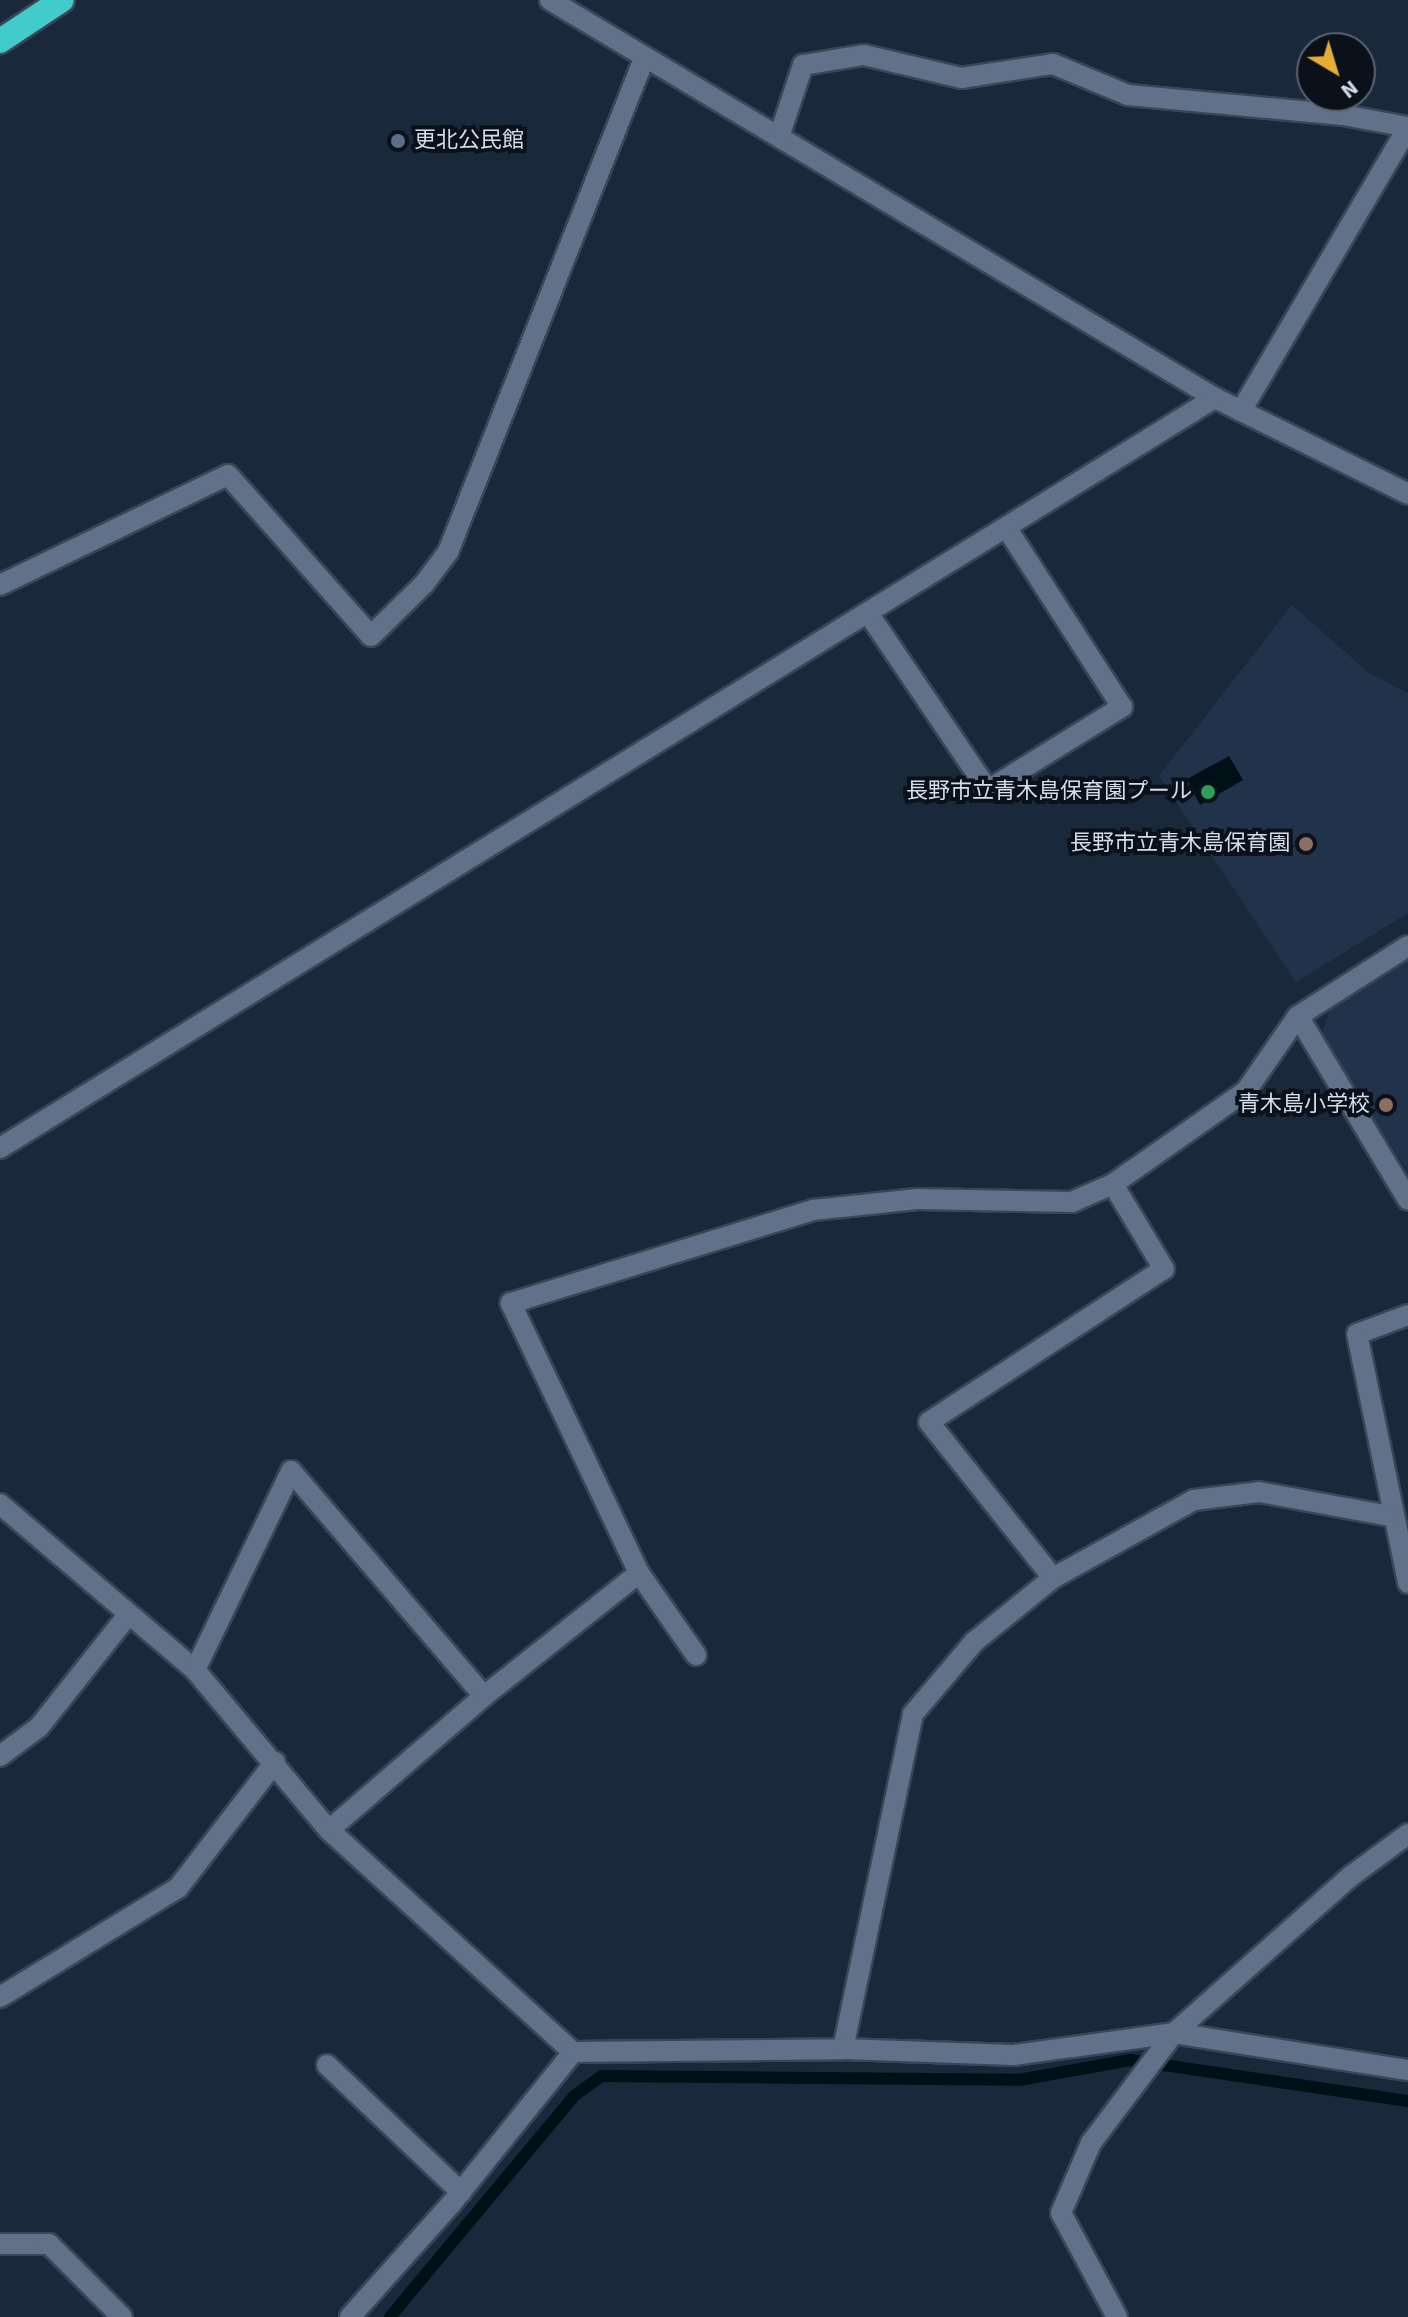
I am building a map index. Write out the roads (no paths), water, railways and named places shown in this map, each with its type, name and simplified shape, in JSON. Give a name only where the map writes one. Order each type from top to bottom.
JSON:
[{"type":"highway","points":[[0,41],[62,0]]},
{"type":"street","points":[[550,0],[644,59],[780,134],[1215,398],[1408,494]]},
{"type":"street","points":[[780,134],[803,65],[864,55],[961,78],[1053,64],[1128,95],[1343,115],[1408,127],[1241,411]]},
{"type":"street","points":[[0,585],[228,475],[371,636],[424,584],[448,552],[644,59]]},
{"type":"street","points":[[0,1148],[1215,398]]},
{"type":"street","points":[[868,613],[988,790],[1122,707],[1006,527]]},
{"type":"street","points":[[696,1655],[639,1573],[511,1303],[813,1210],[917,1199],[1072,1202],[1113,1184],[1246,1091],[1298,1016],[1408,946]]},
{"type":"street","points":[[1298,1016],[1408,1200]]},
{"type":"street","points":[[1053,1578],[929,1422],[1164,1269],[1113,1184]]},
{"type":"street","points":[[1408,1315],[1357,1334],[1390,1516],[1408,1583]]},
{"type":"street","points":[[195,1670],[291,1471],[484,1696]]},
{"type":"street","points":[[843,2049],[913,1714],[974,1642],[1053,1578],[1194,1500],[1259,1492],[1390,1516]]},
{"type":"street","points":[[0,1504],[195,1670],[329,1830],[573,2052],[843,2049],[1014,2055],[1174,2033],[1408,2070]]},
{"type":"street","points":[[329,1830],[484,1696],[639,1573]]},
{"type":"street","points":[[0,1756],[39,1727],[129,1614]]},
{"type":"street","points":[[0,1997],[178,1888],[275,1762]]},
{"type":"street","points":[[1117,2317],[1061,2213],[1091,2143],[1145,2076],[1174,2033],[1351,1876],[1408,1834]]},
{"type":"street","points":[[350,2317],[461,2192],[573,2052]]},
{"type":"street","points":[[327,2065],[461,2192]]},
{"type":"street","points":[[0,2244],[49,2244],[122,2317]]},
{"type":"waterway","points":[[390,2317],[574,2096],[602,2076],[1019,2080],[1130,2060],[1408,2101]]},
{"type":"place","name":"更北公民館","points":[[398,141]]},
{"type":"place","name":"長野市立青木島保育園プール","points":[[1208,792]]},
{"type":"place","name":"長野市立青木島保育園","points":[[1306,844]]},
{"type":"place","name":"青木島小学校","points":[[1386,1105]]}]
